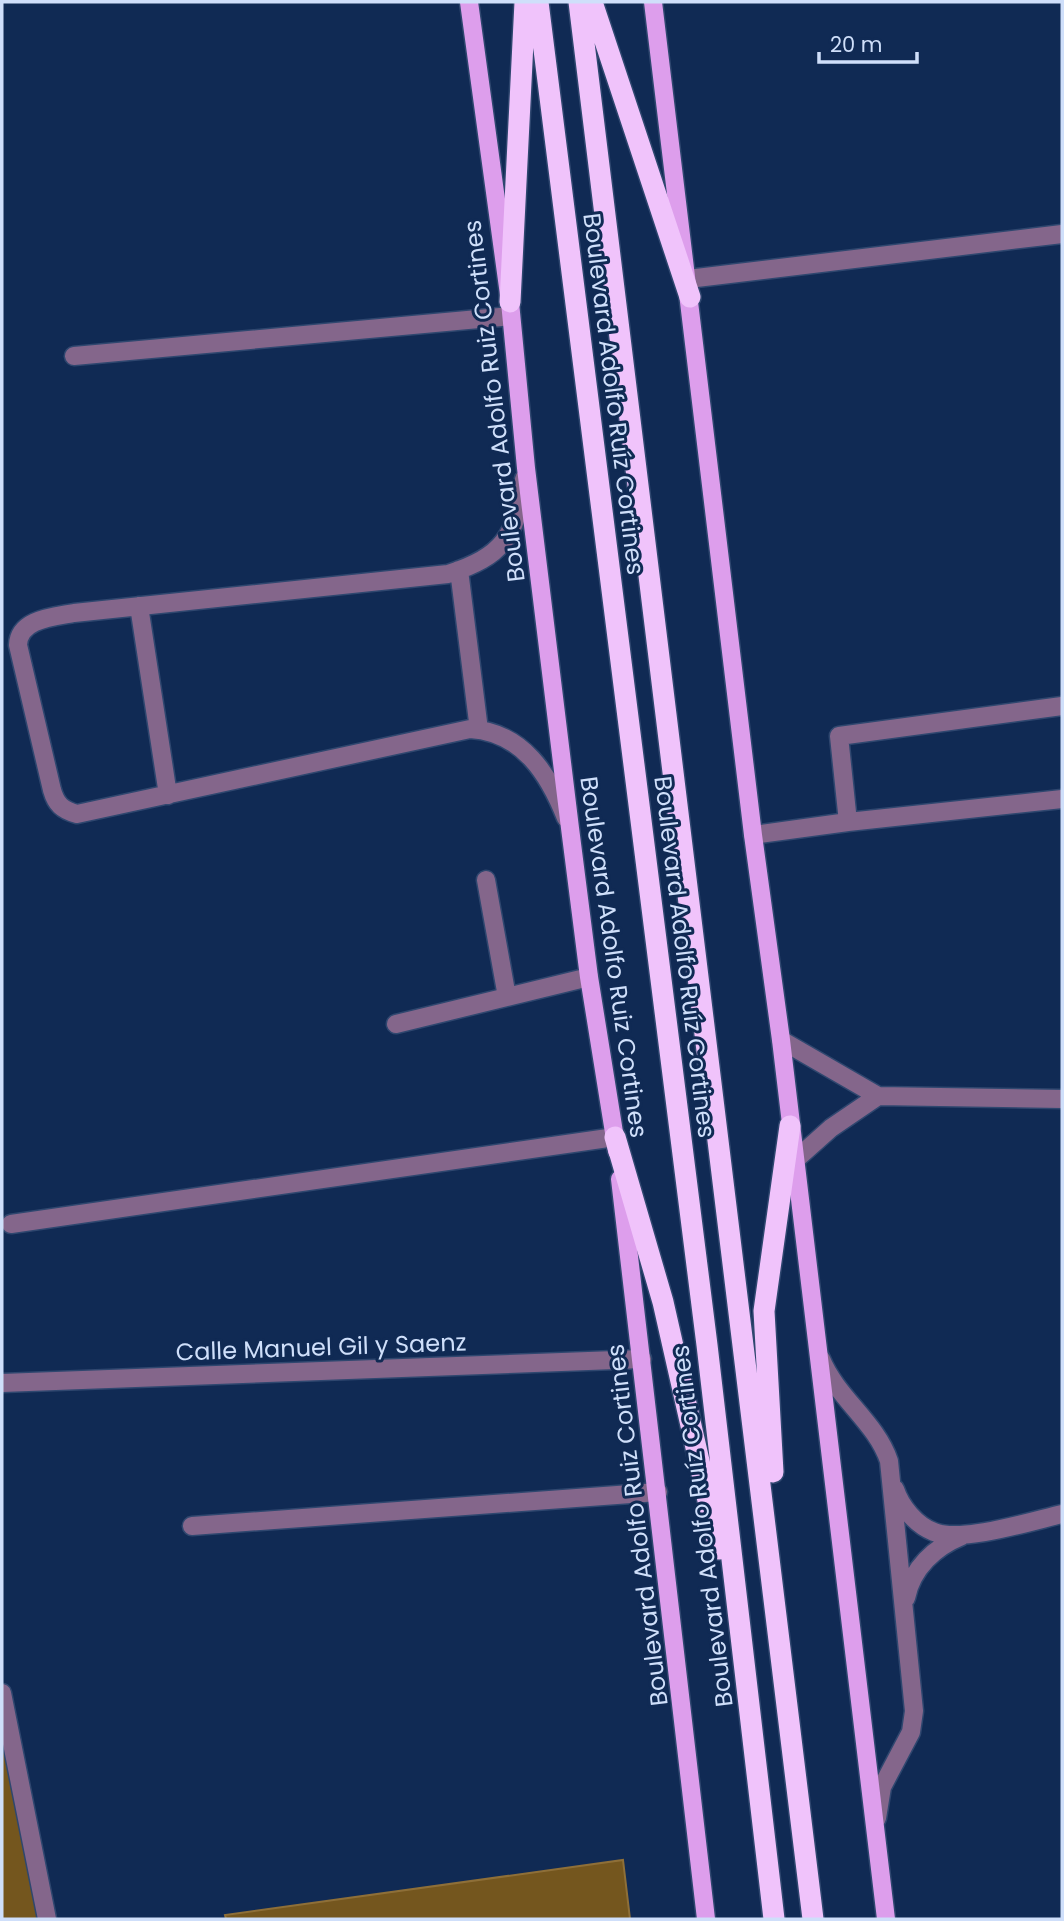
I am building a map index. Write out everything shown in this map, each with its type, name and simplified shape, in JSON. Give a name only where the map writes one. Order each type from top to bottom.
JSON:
[{"type":"highway","points":[[510,309],[525,2]]},
{"type":"highway","name":"Boulevard Adolfo Ruíz Cortines","points":[[538,2],[707,1345],[774,1919]]},
{"type":"highway","name":"Boulevard Adolfo Ruíz Cortines","points":[[579,2],[813,1919]]},
{"type":"highway","points":[[592,2],[689,288]]},
{"type":"highway","points":[[782,1656],[764,1311],[790,1126]]},
{"type":"highway","points":[[615,1137],[663,1302],[743,1656]]},
{"type":"main road","name":"Boulevard Adolfo Ruiz Cortines","points":[[469,2],[510,309],[526,468],[589,977],[615,1137],[706,1919]]},
{"type":"main road","points":[[653,2],[886,1919]]},
{"type":"street","points":[[689,288],[1062,233]]},
{"type":"street","points":[[74,356],[510,309]]},
{"type":"street","points":[[526,468],[520,510],[513,529],[489,557],[460,570],[448,574],[74,613],[34,622],[24,628],[18,637],[18,645],[48,777],[56,802],[67,811],[77,814],[470,729],[500,736],[527,752],[548,778],[570,828]]},
{"type":"street","points":[[460,570],[479,730]]},
{"type":"street","points":[[139,606],[168,795]]},
{"type":"street","points":[[848,822],[839,736],[1062,706]]},
{"type":"street","points":[[753,835],[1062,799]]},
{"type":"street","points":[[486,880],[507,997]]},
{"type":"street","points":[[396,1024],[589,977]]},
{"type":"street","points":[[781,1040],[878,1096],[1062,1099]]},
{"type":"street","points":[[794,1161],[831,1128],[878,1096]]},
{"type":"street","points":[[11,1224],[615,1137]]},
{"type":"street","points":[[818,1351],[830,1379],[881,1443],[890,1476],[914,1711],[906,1742],[882,1787],[876,1832]]},
{"type":"street","name":"Calle Manuel Gil y Saenz","points":[[2,1383],[642,1359]]},
{"type":"street","points":[[890,1476],[907,1511],[920,1524],[937,1533],[966,1534],[1062,1514]]},
{"type":"street","points":[[192,1526],[658,1492]]},
{"type":"street","points":[[904,1612],[906,1594],[919,1568],[942,1546],[966,1534]]},
{"type":"street","points":[[2,1693],[47,1919]]},
{"type":"building","points":[[2,1720],[41,1919],[2,1919]]},
{"type":"building","points":[[623,1860],[630,1919],[226,1919],[225,1915]]}]
